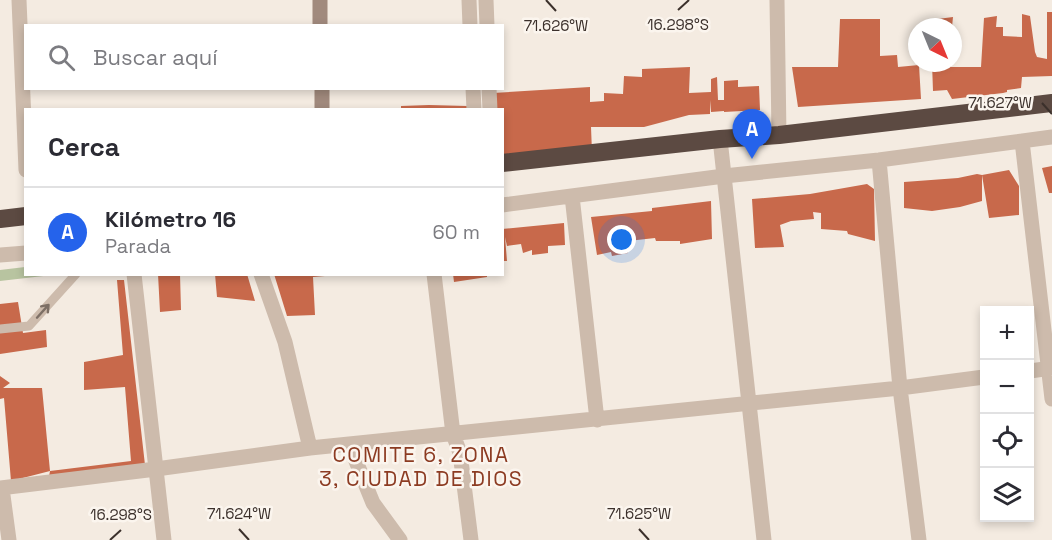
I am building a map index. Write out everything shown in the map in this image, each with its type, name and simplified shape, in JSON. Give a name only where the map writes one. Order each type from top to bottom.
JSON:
[{"type":"highway","points":[[504,163],[720,139],[779,135],[1052,103]]},
{"type":"highway","points":[[0,219],[24,216]]},
{"type":"main road","points":[[320,0],[320,24]]},
{"type":"main road","points":[[322,90],[322,108]]},
{"type":"street","points":[[19,0],[24,121]]},
{"type":"street","points":[[469,0],[470,24]]},
{"type":"street","points":[[486,0],[487,24]]},
{"type":"street","points":[[777,0],[779,135]]},
{"type":"street","points":[[473,90],[474,108]]},
{"type":"street","points":[[489,90],[490,108]]},
{"type":"street","points":[[504,205],[1052,137]]},
{"type":"street","points":[[720,139],[764,540]]},
{"type":"street","points":[[1022,141],[1052,399]]},
{"type":"street","points":[[879,160],[900,388],[919,540]]},
{"type":"street","points":[[572,196],[597,420]]},
{"type":"street","points":[[0,255],[24,253]]},
{"type":"street","points":[[134,276],[164,540]]},
{"type":"street","points":[[262,276],[285,342],[310,448]]},
{"type":"street","points":[[434,276],[453,434],[460,453],[471,540]]},
{"type":"street","points":[[1034,370],[1050,368]]},
{"type":"street","points":[[9,540],[1,488],[310,448],[597,420],[980,378]]},
{"type":"street","points":[[349,444],[373,503],[400,540]]},
{"type":"lane","points":[[0,329],[29,326],[74,276]]},
{"type":"green space","points":[[24,267],[24,276],[43,276],[0,281],[0,270]]},
{"type":"building","points":[[1047,12],[1052,12],[1052,76],[1022,77],[1021,88],[1007,90],[1003,93],[952,99],[947,90],[933,91],[932,72],[962,72],[962,67],[981,67],[984,18],[997,16],[996,27],[1003,27],[1003,36],[1022,37],[1022,14],[1030,16],[1035,52],[1037,57],[1047,59]]},
{"type":"building","points":[[840,19],[880,19],[880,56],[897,55],[898,67],[908,66],[908,72],[919,72],[921,99],[798,107],[792,67],[838,67]]},
{"type":"building","points":[[690,67],[689,93],[711,92],[711,79],[717,77],[718,100],[724,100],[724,81],[738,80],[738,87],[759,86],[760,110],[711,112],[710,100],[710,114],[689,115],[644,127],[591,127],[592,152],[504,155],[504,108],[494,108],[493,93],[590,87],[590,102],[604,101],[604,93],[623,94],[624,76],[642,77],[642,69]]},
{"type":"building","points":[[401,106],[467,106],[467,108],[401,108]]},
{"type":"building","points":[[1052,166],[1052,193],[1049,193],[1042,168]]},
{"type":"building","points":[[1009,170],[1019,186],[1019,215],[989,218],[982,175]]},
{"type":"building","points":[[982,175],[982,201],[932,211],[904,208],[904,182],[958,178]]},
{"type":"building","points":[[867,184],[874,189],[875,241],[848,234],[847,231],[821,229],[821,213],[813,212],[814,219],[791,221],[780,225],[784,247],[755,248],[752,199],[810,194]]},
{"type":"building","points":[[711,201],[712,239],[680,244],[680,241],[656,241],[655,238],[628,241],[628,253],[612,256],[611,252],[597,255],[591,217],[652,211],[652,208]]},
{"type":"building","points":[[564,223],[565,245],[548,246],[548,253],[532,255],[532,250],[523,253],[521,244],[507,246],[505,237],[507,261],[504,261],[504,229]]},
{"type":"building","points":[[158,276],[180,276],[181,310],[160,312]]},
{"type":"building","points":[[215,276],[248,276],[255,301],[217,297]]},
{"type":"building","points":[[275,276],[325,276],[313,277],[315,315],[287,316]]},
{"type":"building","points":[[453,276],[487,276],[487,277],[454,282]]},
{"type":"building","points":[[117,280],[124,280],[145,465],[48,482],[50,471],[131,461],[125,387],[84,390],[84,362],[123,355]]},
{"type":"building","points":[[18,302],[23,333],[46,330],[47,347],[0,354],[0,304]]},
{"type":"building","points":[[0,376],[10,383],[3,388],[42,388],[50,471],[11,481],[4,398],[0,399]]},
{"type":"place","name":"Kilómetro 16","points":[[752,159]]},
{"type":"district","name":"COMITE 6, ZONA 3, CIUDAD DE DIOS","points":[[421,467]]}]
